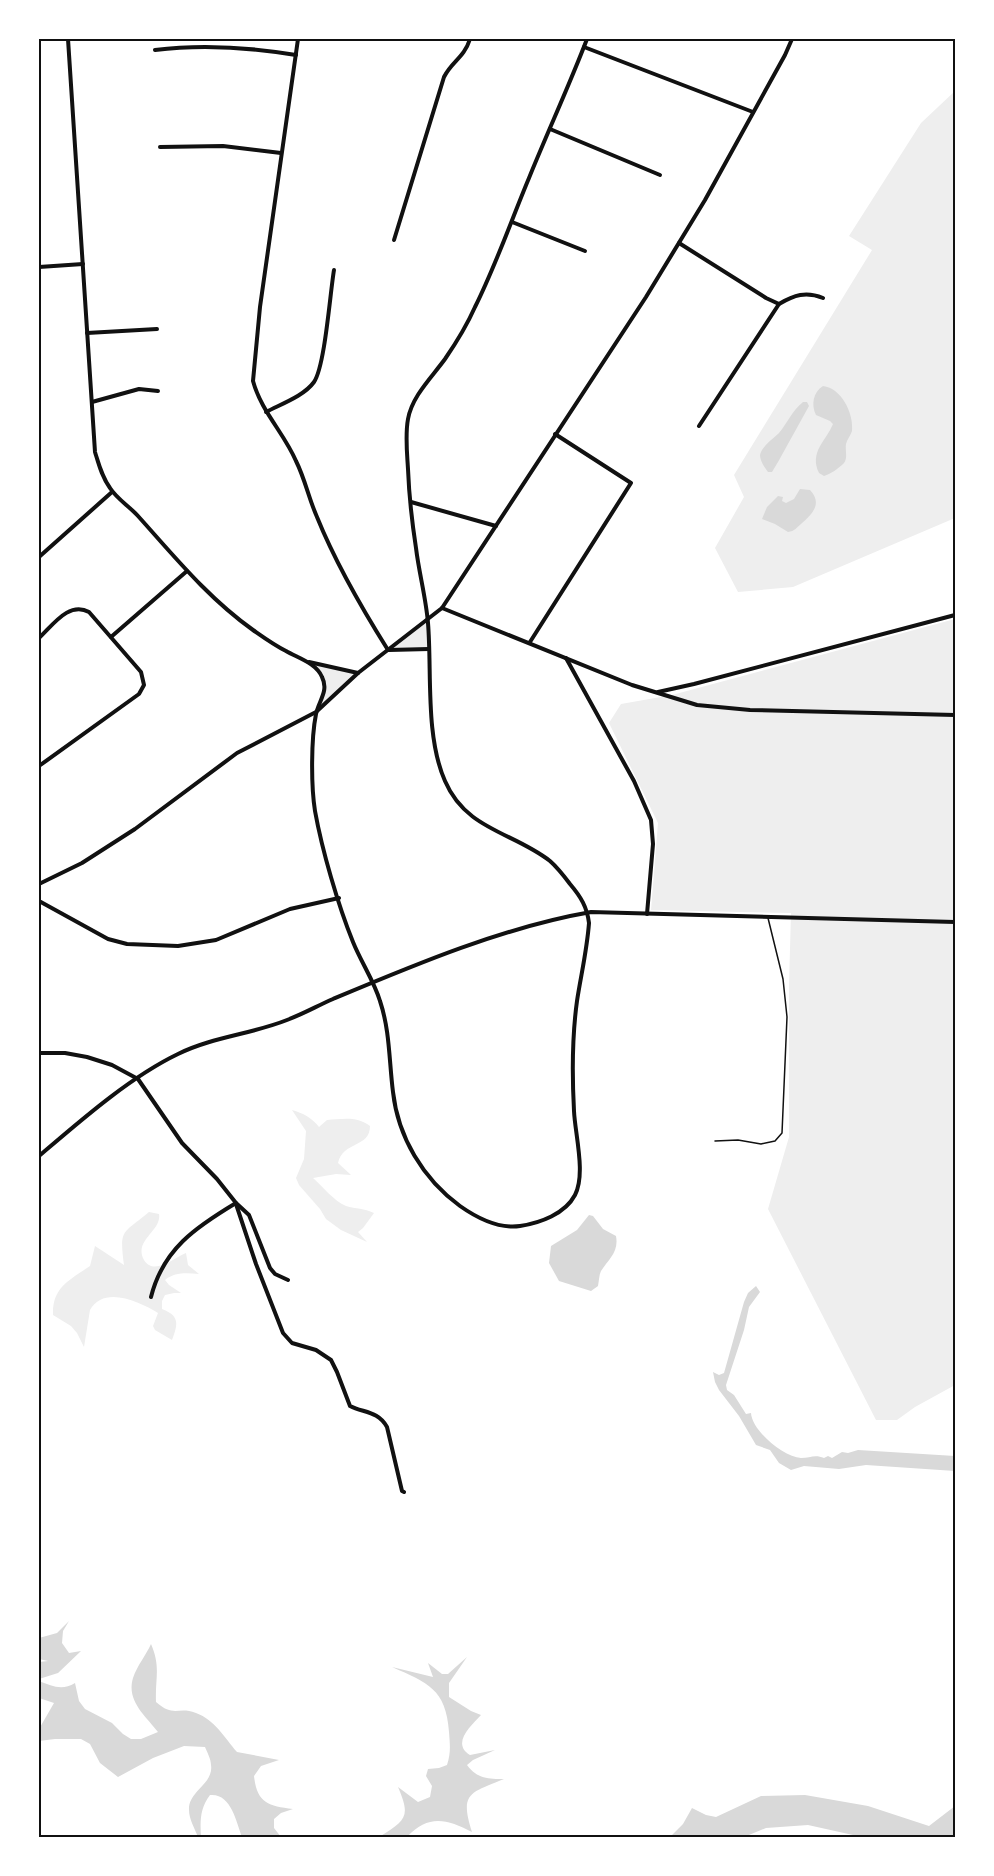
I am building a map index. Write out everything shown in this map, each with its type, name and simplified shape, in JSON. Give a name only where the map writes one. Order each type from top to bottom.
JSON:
[{"type":"street","points":[[68,39],[95,453],[103,477],[112,492],[130,506],[186,571],[216,601],[251,628],[284,650],[308,662],[358,673]]},
{"type":"street","points":[[298,39],[253,372],[256,392],[297,462],[316,515],[339,568],[388,650]]},
{"type":"street","points":[[394,240],[444,77],[448,69],[464,55],[470,39]]},
{"type":"street","points":[[308,662],[320,673],[325,688],[316,712],[312,773],[315,811],[352,940],[380,1000],[387,1028],[396,1114],[406,1140],[423,1168],[447,1195],[477,1216],[506,1227],[536,1223],[562,1210],[573,1199],[578,1185],[579,1163],[573,1083],[574,1030],[588,939],[588,913],[582,898],[565,876],[550,862],[468,814],[458,804],[445,781],[437,756],[432,713],[428,621],[416,548],[406,445],[410,411],[421,391],[447,357],[474,310],[587,39]]},
{"type":"street","points":[[39,884],[82,863],[135,830],[237,753],[316,712],[358,673],[442,608],[679,243],[792,39]]},
{"type":"street","points":[[155,50],[177,47],[235,46],[296,55]]},
{"type":"street","points":[[584,46],[753,112]]},
{"type":"street","points":[[550,129],[660,175]]},
{"type":"street","points":[[160,147],[224,146],[281,153]]},
{"type":"street","points":[[512,222],[585,251]]},
{"type":"street","points":[[679,243],[779,304]]},
{"type":"street","points":[[39,267],[82,264]]},
{"type":"street","points":[[266,412],[307,388],[316,376],[322,356],[334,270]]},
{"type":"street","points":[[699,426],[779,304],[788,298],[804,294],[823,298]]},
{"type":"street","points":[[87,333],[157,329]]},
{"type":"street","points":[[92,402],[139,389],[158,391]]},
{"type":"street","points":[[530,642],[631,483],[555,434]]},
{"type":"street","points":[[39,557],[112,492]]},
{"type":"street","points":[[411,502],[496,526]]},
{"type":"street","points":[[111,637],[186,571]]},
{"type":"street","points":[[39,638],[72,608],[81,608],[89,612],[141,672],[144,679],[143,689],[139,694],[39,766]]},
{"type":"street","points":[[442,608],[632,685],[679,701],[711,707],[750,710],[955,715]]},
{"type":"street","points":[[657,692],[955,615]]},
{"type":"street","points":[[388,650],[429,649]]},
{"type":"street","points":[[566,657],[634,781],[651,820],[653,844],[647,914]]},
{"type":"street","points":[[39,901],[108,939],[127,944],[169,946],[216,940],[290,909],[339,897]]},
{"type":"street","points":[[39,1156],[90,1114],[138,1079],[180,1053],[275,1025],[372,983],[492,938],[588,913],[955,922]]},
{"type":"street","points":[[39,1053],[65,1053],[87,1057],[112,1065],[138,1079],[182,1143],[249,1215],[270,1268],[275,1274],[288,1280]]},
{"type":"street","points":[[151,1297],[159,1274],[179,1244],[198,1226],[236,1203]]},
{"type":"street","points":[[236,1203],[283,1334],[292,1343],[316,1350],[326,1356],[337,1372],[350,1406],[372,1412],[383,1419],[404,1492]]},
{"type":"lane","points":[[715,1141],[738,1140],[761,1144],[775,1141],[782,1133],[787,1017],[783,979],[768,917]]},
{"type":"shaded area","points":[[955,91],[955,518],[793,587],[738,592],[715,548],[744,497],[734,475],[872,250],[849,236],[921,123]]},
{"type":"shaded area","points":[[823,386],[841,396],[852,424],[852,431],[846,444],[845,461],[835,471],[824,476],[819,473],[816,466],[817,453],[833,424],[816,415],[813,403],[815,395]]},
{"type":"shaded area","points":[[803,402],[807,402],[809,406],[772,472],[768,472],[761,460],[761,452]]},
{"type":"shaded area","points":[[800,489],[810,490],[816,504],[812,513],[795,529],[788,532],[762,519],[767,507],[778,496],[783,497],[782,501],[786,503],[794,499]]},
{"type":"shaded area","points":[[955,619],[955,1385],[915,1407],[897,1420],[876,1420],[768,1209],[789,1137],[791,913],[651,910],[658,823],[609,723],[621,704],[672,695]]},
{"type":"shaded area","points":[[428,621],[429,649],[388,650]]},
{"type":"shaded area","points":[[308,662],[358,673],[316,712],[321,700],[324,680]]},
{"type":"shaded area","points":[[292,1110],[307,1116],[319,1127],[327,1120],[344,1119],[355,1119],[370,1126],[366,1138],[345,1151],[338,1163],[351,1175],[336,1174],[313,1178],[342,1204],[374,1213],[358,1232],[367,1242],[341,1230],[326,1219],[299,1185],[296,1178],[304,1159],[306,1131]]},
{"type":"shaded area","points":[[149,1212],[159,1214],[159,1220],[142,1247],[144,1260],[153,1266],[159,1266],[186,1253],[188,1265],[199,1274],[177,1274],[165,1280],[181,1293],[165,1295],[162,1301],[162,1309],[172,1315],[176,1321],[172,1340],[155,1330],[153,1326],[158,1313],[142,1304],[113,1297],[104,1298],[90,1310],[84,1347],[71,1326],[53,1315],[53,1305],[59,1291],[69,1280],[90,1266],[95,1246],[124,1265],[122,1244],[125,1233]]},
{"type":"shaded area","points":[[589,1215],[593,1216],[603,1229],[616,1236],[617,1242],[613,1255],[601,1271],[598,1286],[591,1291],[559,1281],[549,1263],[551,1246],[577,1230]]},
{"type":"shaded area","points":[[756,1286],[760,1292],[749,1307],[726,1385],[727,1390],[734,1395],[746,1414],[751,1413],[757,1427],[770,1442],[786,1453],[801,1458],[828,1456],[832,1458],[842,1452],[858,1450],[955,1456],[955,1471],[866,1465],[839,1469],[804,1466],[791,1470],[779,1463],[770,1450],[756,1445],[739,1416],[719,1390],[713,1372],[719,1375],[724,1373],[744,1302],[748,1293]]},
{"type":"shaded area","points":[[69,1621],[63,1631],[62,1643],[69,1653],[81,1651],[58,1673],[39,1679],[39,1662],[48,1661],[39,1659],[39,1638],[57,1633]]},
{"type":"shaded area","points":[[151,1644],[157,1666],[156,1702],[172,1711],[190,1711],[203,1716],[219,1730],[237,1752],[279,1760],[261,1766],[254,1776],[258,1792],[265,1802],[293,1809],[281,1813],[274,1819],[274,1828],[281,1837],[242,1837],[228,1803],[223,1798],[210,1795],[202,1810],[201,1837],[198,1837],[189,1810],[192,1798],[211,1772],[210,1760],[205,1747],[184,1746],[153,1758],[118,1777],[100,1763],[90,1744],[81,1739],[39,1741],[39,1729],[54,1703],[39,1698],[39,1681],[61,1687],[75,1683],[79,1701],[85,1709],[112,1723],[131,1739],[141,1739],[158,1732],[138,1708],[132,1694],[133,1678]]},
{"type":"shaded area","points":[[467,1657],[449,1683],[449,1697],[481,1715],[468,1729],[462,1745],[470,1755],[495,1750],[467,1765],[479,1776],[504,1779],[476,1791],[471,1796],[467,1809],[472,1832],[454,1824],[438,1821],[422,1825],[407,1837],[379,1837],[404,1817],[404,1805],[398,1787],[418,1802],[430,1797],[432,1786],[426,1776],[428,1769],[447,1765],[450,1753],[447,1718],[439,1697],[425,1683],[392,1667],[433,1677],[428,1663],[442,1674],[448,1674]]},
{"type":"shaded area","points":[[805,1795],[868,1806],[929,1826],[955,1806],[955,1837],[862,1837],[808,1825],[766,1828],[744,1837],[670,1837],[683,1824],[692,1808],[716,1817],[761,1796]]}]
